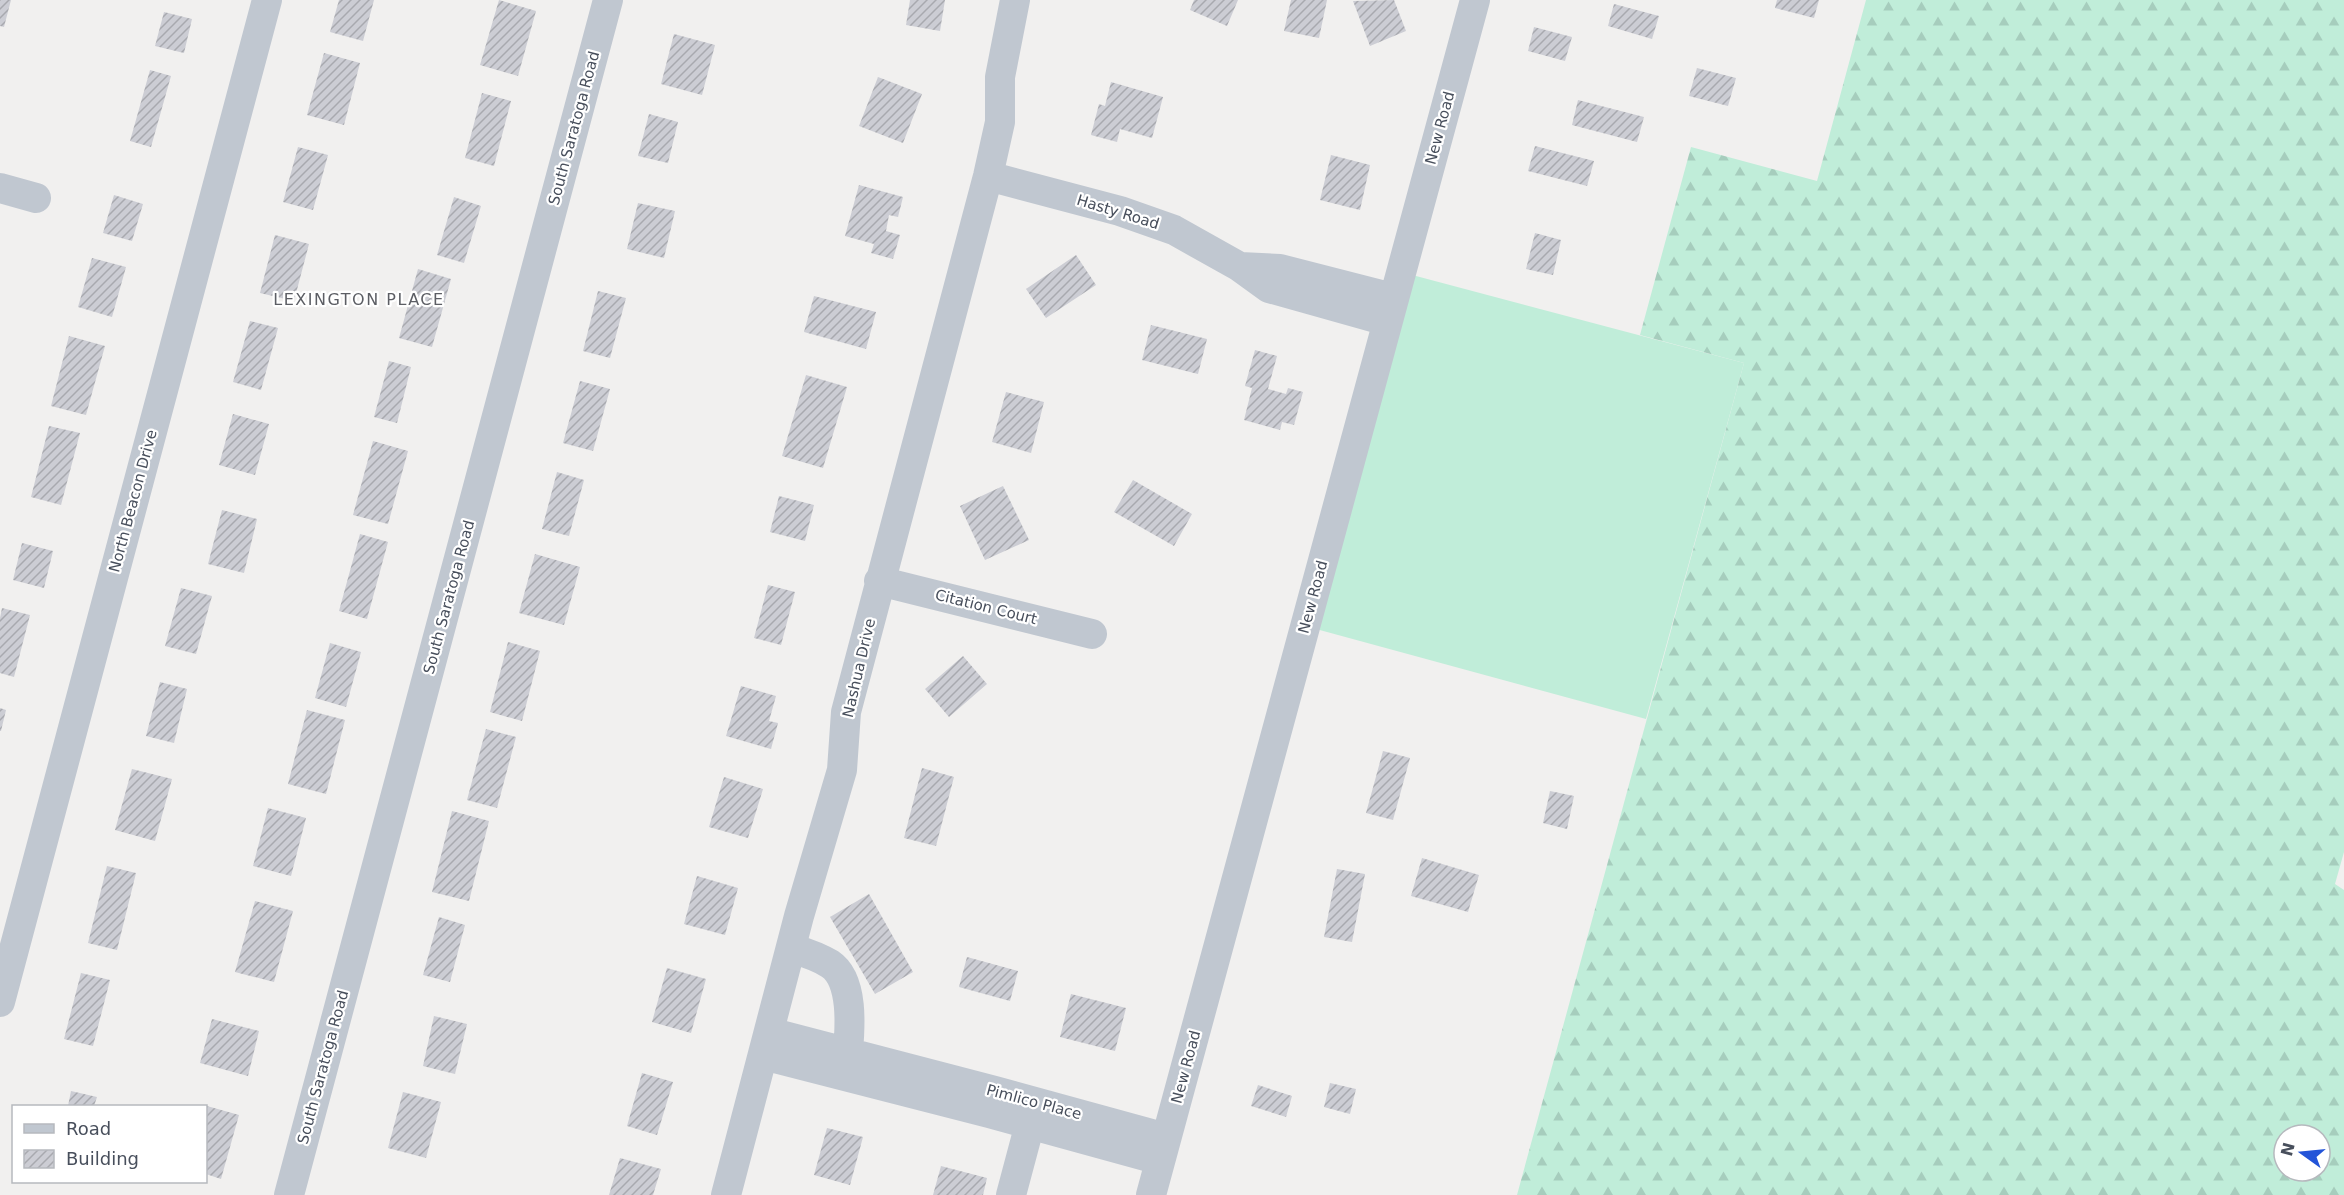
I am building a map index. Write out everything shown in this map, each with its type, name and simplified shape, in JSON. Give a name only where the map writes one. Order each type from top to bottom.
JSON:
[{"type":"street","name":"North Beacon Drive","points":[[0,1002],[267,0]]},
{"type":"street","name":"South Saratoga Road","points":[[289,1195],[608,0]]},
{"type":"street","name":"Nashua Drive","points":[[726,1195],[791,948],[842,770],[846,712],[988,176],[1000,122],[1000,77],[1014,0]]},
{"type":"street","name":"New Road","points":[[1151,1195],[1475,0]]},
{"type":"street","name":"Hasty Road","points":[[988,176],[1120,211],[1174,230],[1240,267],[1280,269],[1390,310]]},
{"type":"street","points":[[0,188],[36,198]]},
{"type":"street","name":"Citation Court","points":[[879,581],[1092,633]]},
{"type":"street","points":[[791,948],[830,964],[844,984],[850,1015],[848,1052]]},
{"type":"street","name":"Pimlico Place","points":[[766,1044],[1163,1149]]},
{"type":"street","name":"Pimlico Place","points":[[766,1044],[848,1052],[899,1078]]},
{"type":"street","points":[[1011,1195],[1033,1113]]},
{"type":"green space","points":[[1866,0],[2344,0],[2344,852],[2335,884],[2344,890],[2344,1195],[1517,1195],[1744,363],[1640,335],[1691,147],[1817,181]]},
{"type":"green space","points":[[1401,272],[1744,363],[1646,719],[1305,626]]},
{"type":"building","points":[[0,0],[11,0],[4,27],[0,26]]},
{"type":"building","points":[[339,0],[374,0],[363,41],[330,32]]},
{"type":"building","points":[[499,0],[536,11],[518,76],[480,65]]},
{"type":"building","points":[[910,0],[945,0],[940,31],[906,25]]},
{"type":"building","points":[[1194,0],[1238,0],[1227,26],[1190,10]]},
{"type":"building","points":[[1291,0],[1327,0],[1319,38],[1284,31]]},
{"type":"building","points":[[1394,0],[1406,31],[1370,46],[1353,1]]},
{"type":"building","points":[[1777,0],[1819,0],[1814,18],[1775,8]]},
{"type":"building","points":[[1614,4],[1659,16],[1652,39],[1608,26]]},
{"type":"building","points":[[164,12],[192,19],[184,53],[155,46]]},
{"type":"building","points":[[1534,27],[1572,37],[1565,61],[1528,51]]},
{"type":"building","points":[[674,34],[715,45],[702,95],[661,84]]},
{"type":"building","points":[[324,53],[360,63],[344,125],[307,115]]},
{"type":"building","points":[[1697,68],[1736,78],[1728,106],[1689,96]]},
{"type":"building","points":[[150,70],[171,76],[151,147],[130,141]]},
{"type":"building","points":[[878,77],[922,94],[903,143],[859,126]]},
{"type":"building","points":[[1111,82],[1163,97],[1152,138],[1120,129],[1117,142],[1091,135],[1099,104],[1105,106]]},
{"type":"building","points":[[482,93],[511,101],[494,166],[465,158]]},
{"type":"building","points":[[1578,100],[1644,117],[1637,142],[1572,125]]},
{"type":"building","points":[[649,114],[678,122],[668,163],[638,156]]},
{"type":"building","points":[[1535,146],[1594,161],[1587,186],[1528,171]]},
{"type":"building","points":[[298,147],[328,155],[313,210],[283,202]]},
{"type":"building","points":[[1331,155],[1370,165],[1360,210],[1320,200]]},
{"type":"building","points":[[859,185],[903,197],[898,217],[889,215],[886,231],[900,235],[893,259],[871,253],[874,244],[845,236]]},
{"type":"building","points":[[114,195],[143,204],[132,241],[103,233]]},
{"type":"building","points":[[454,197],[481,206],[464,263],[437,255]]},
{"type":"building","points":[[638,203],[675,211],[664,258],[627,249]]},
{"type":"building","points":[[1535,233],[1561,240],[1553,275],[1526,269]]},
{"type":"building","points":[[275,235],[309,244],[294,301],[260,293]]},
{"type":"building","points":[[1076,255],[1096,285],[1046,318],[1026,289]]},
{"type":"building","points":[[92,258],[126,267],[112,317],[78,307]]},
{"type":"building","points":[[418,269],[451,279],[432,347],[399,338]]},
{"type":"building","points":[[598,291],[626,298],[610,358],[583,351]]},
{"type":"building","points":[[814,296],[876,312],[866,349],[804,332]]},
{"type":"building","points":[[250,321],[278,328],[261,390],[233,382]]},
{"type":"building","points":[[1151,325],[1207,339],[1198,374],[1142,360]]},
{"type":"building","points":[[69,336],[105,346],[86,415],[51,406]]},
{"type":"building","points":[[1255,350],[1277,356],[1268,389],[1286,394],[1288,388],[1303,392],[1294,425],[1282,422],[1280,430],[1244,420],[1252,388],[1245,386]]},
{"type":"building","points":[[389,361],[411,367],[397,423],[374,417]]},
{"type":"building","points":[[806,375],[847,387],[823,468],[782,456]]},
{"type":"building","points":[[580,381],[610,389],[593,451],[563,443]]},
{"type":"building","points":[[1006,392],[1044,402],[1031,453],[992,442]]},
{"type":"building","points":[[233,414],[269,424],[255,475],[219,465]]},
{"type":"building","points":[[49,426],[80,433],[61,505],[31,497]]},
{"type":"building","points":[[373,441],[408,451],[388,524],[353,515]]},
{"type":"building","points":[[557,472],[584,480],[569,536],[542,529]]},
{"type":"building","points":[[1133,480],[1192,514],[1174,546],[1114,512]]},
{"type":"building","points":[[1003,486],[1029,540],[985,560],[960,506]]},
{"type":"building","points":[[779,496],[814,505],[805,541],[770,532]]},
{"type":"building","points":[[222,510],[257,519],[244,573],[208,564]]},
{"type":"building","points":[[360,534],[388,542],[367,619],[339,611]]},
{"type":"building","points":[[22,543],[53,551],[44,588],[13,580]]},
{"type":"building","points":[[535,554],[580,567],[564,625],[519,613]]},
{"type":"building","points":[[768,585],[795,592],[781,645],[754,638]]},
{"type":"building","points":[[181,588],[212,596],[196,654],[165,646]]},
{"type":"building","points":[[2,608],[30,615],[14,677],[0,673]]},
{"type":"building","points":[[508,642],[540,651],[522,721],[490,712]]},
{"type":"building","points":[[330,643],[361,652],[346,707],[315,698]]},
{"type":"building","points":[[963,656],[987,684],[949,717],[925,689]]},
{"type":"building","points":[[160,682],[187,689],[174,743],[146,736]]},
{"type":"building","points":[[741,686],[776,696],[769,721],[778,723],[771,749],[726,736]]},
{"type":"building","points":[[0,708],[6,710],[1,731],[0,731]]},
{"type":"building","points":[[307,710],[345,720],[326,794],[288,784]]},
{"type":"building","points":[[486,729],[516,737],[497,808],[467,800]]},
{"type":"building","points":[[1383,751],[1410,758],[1393,820],[1366,813]]},
{"type":"building","points":[[922,768],[954,777],[936,846],[904,838]]},
{"type":"building","points":[[132,769],[172,779],[155,841],[115,830]]},
{"type":"building","points":[[724,777],[763,789],[748,838],[709,827]]},
{"type":"building","points":[[1550,791],[1574,796],[1567,829],[1543,823]]},
{"type":"building","points":[[268,808],[306,818],[291,876],[253,866]]},
{"type":"building","points":[[452,811],[489,821],[469,901],[432,892]]},
{"type":"building","points":[[1422,858],[1479,875],[1468,912],[1411,896]]},
{"type":"building","points":[[107,866],[136,873],[117,950],[88,943]]},
{"type":"building","points":[[1337,869],[1365,874],[1352,942],[1324,937]]},
{"type":"building","points":[[697,876],[738,888],[725,935],[684,924]]},
{"type":"building","points":[[869,894],[913,972],[875,994],[830,917]]},
{"type":"building","points":[[255,901],[293,911],[274,982],[235,972]]},
{"type":"building","points":[[439,917],[465,925],[450,982],[423,975]]},
{"type":"building","points":[[967,957],[1018,971],[1010,1001],[959,987]]},
{"type":"building","points":[[667,968],[706,979],[691,1033],[652,1022]]},
{"type":"building","points":[[81,973],[110,980],[93,1046],[64,1039]]},
{"type":"building","points":[[1071,994],[1126,1008],[1115,1051],[1060,1037]]},
{"type":"building","points":[[434,1016],[467,1024],[455,1074],[423,1066]]},
{"type":"building","points":[[212,1019],[259,1031],[248,1076],[200,1063]]},
{"type":"building","points":[[642,1073],[673,1082],[657,1135],[627,1126]]},
{"type":"building","points":[[1330,1083],[1356,1089],[1350,1114],[1324,1107]]},
{"type":"building","points":[[1258,1085],[1292,1096],[1286,1117],[1251,1106]]},
{"type":"building","points":[[71,1091],[97,1097],[94,1105],[68,1105]]},
{"type":"building","points":[[403,1092],[441,1102],[426,1158],[388,1148]]},
{"type":"building","points":[[207,1106],[239,1115],[221,1179],[207,1174]]},
{"type":"building","points":[[827,1128],[863,1137],[850,1185],[814,1175]]},
{"type":"building","points":[[620,1158],[661,1169],[653,1195],[609,1195]]},
{"type":"building","points":[[941,1166],[987,1178],[983,1195],[933,1195]]},
{"type":"district","name":"LEXINGTON PLACE","points":[[359,299]]}]
